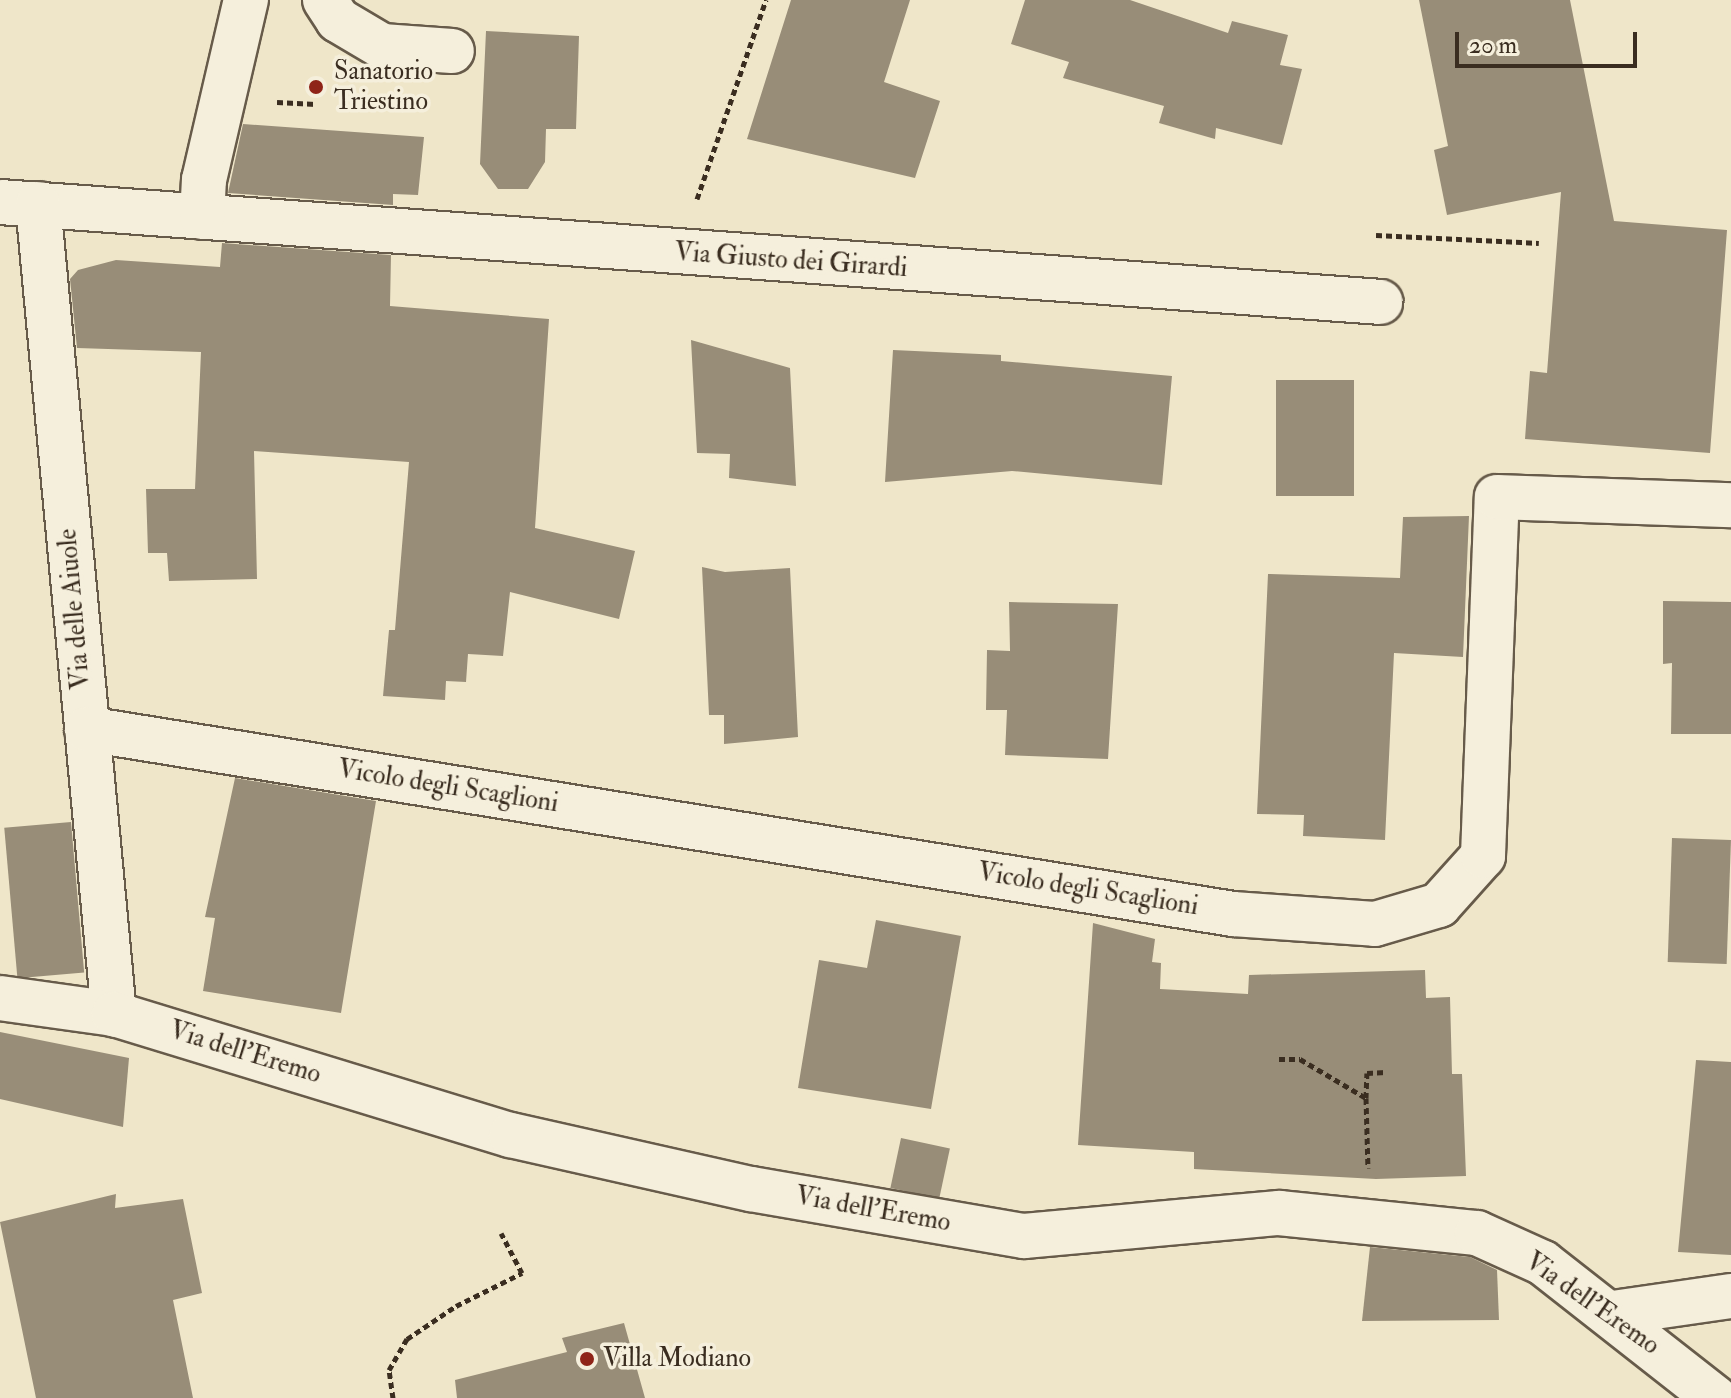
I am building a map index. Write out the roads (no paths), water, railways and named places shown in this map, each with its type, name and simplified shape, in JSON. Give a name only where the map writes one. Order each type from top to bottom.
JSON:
[{"type":"street","points":[[202,217],[204,180],[246,0]]},
{"type":"street","points":[[325,0],[338,20],[372,42],[452,51]]},
{"type":"street","name":"Via Giusto dei Girardi","points":[[19,203],[1380,302]]},
{"type":"street","name":"Via delle Aiuole","points":[[19,203],[87,729],[114,1014]]},
{"type":"street","name":"Vicolo degli Scaglioni","points":[[87,729],[1233,914],[1375,924],[1439,905],[1483,856],[1497,497],[1731,505]]},
{"type":"street","name":"Via dell'Eremo","points":[[0,998],[114,1014],[511,1135],[751,1189],[1024,1236],[1279,1213],[1477,1233],[1543,1263],[1613,1313],[1715,1398]]},
{"type":"street","points":[[1613,1313],[1731,1296]]},
{"type":"place","name":"Sanatorio Triestino","points":[[316,87]]},
{"type":"place","name":"Villa Modiano","points":[[587,1359]]}]
